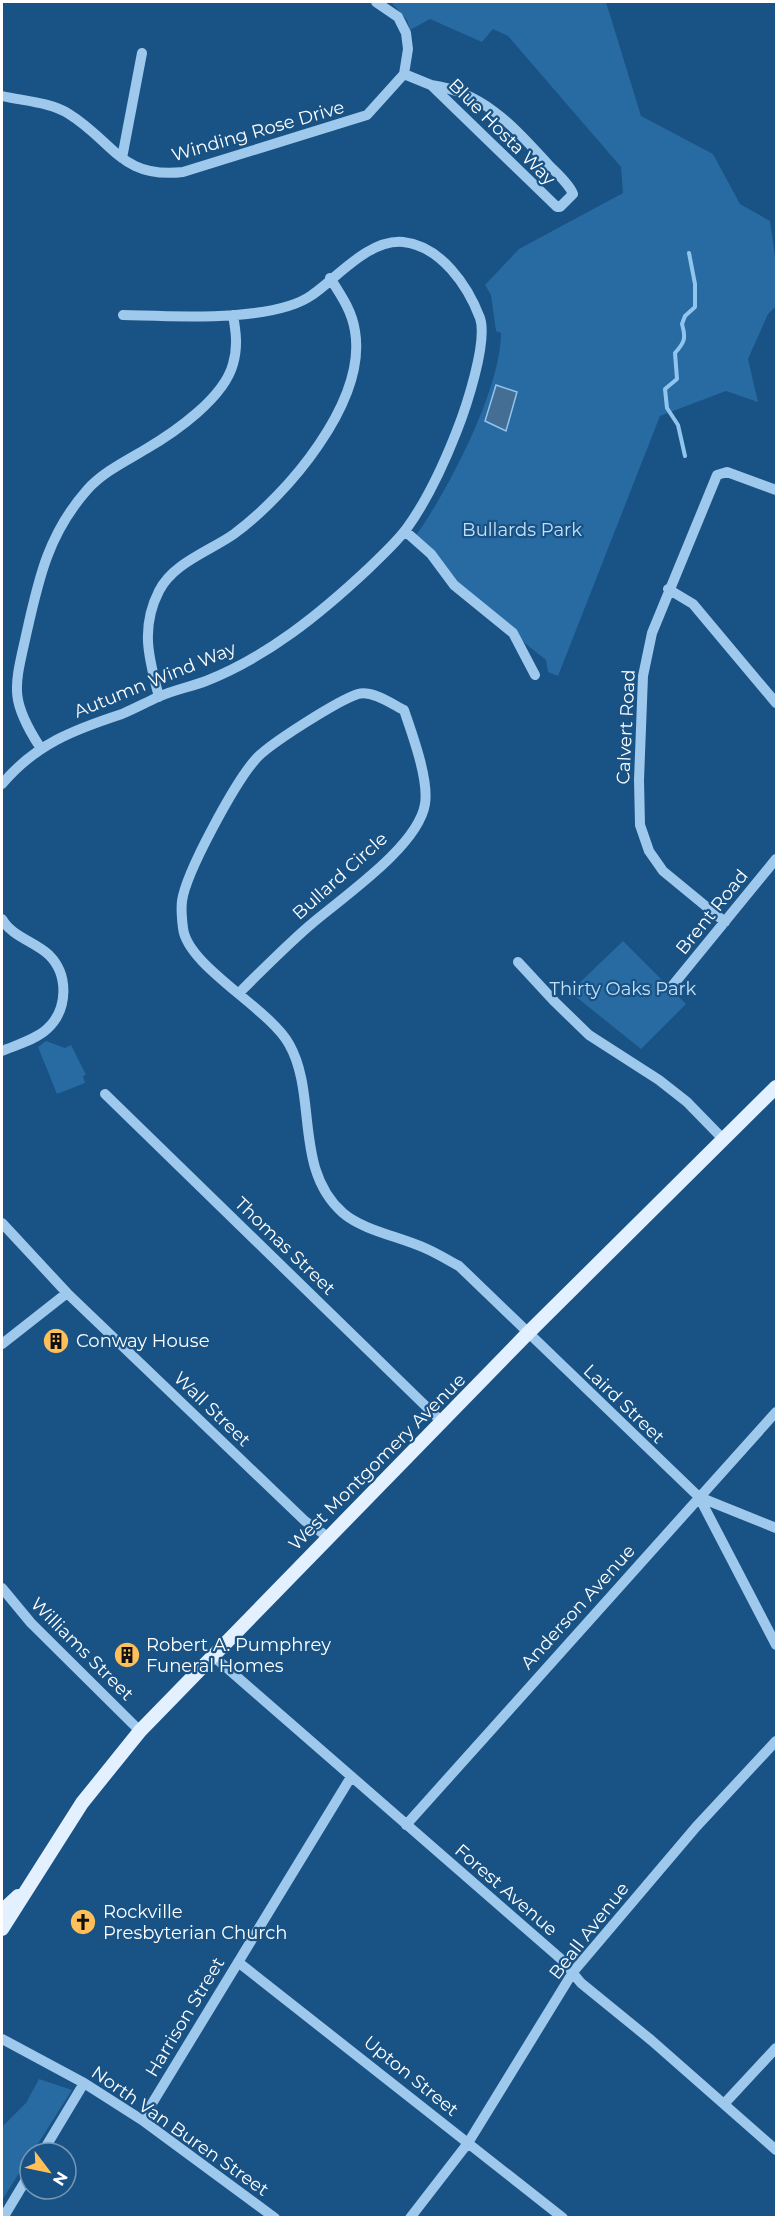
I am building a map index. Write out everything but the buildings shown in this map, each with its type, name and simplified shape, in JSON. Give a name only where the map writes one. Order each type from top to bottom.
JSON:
[{"type":"main road","name":"West Montgomery Avenue","points":[[2,1929],[82,1803],[140,1731],[527,1334],[777,1087]]},
{"type":"main road","points":[[2,1911],[31,1885]]},
{"type":"street","points":[[376,2],[398,17],[406,33],[408,49],[404,74]]},
{"type":"street","points":[[122,158],[142,52]]},
{"type":"street","name":"Blue Hosta Way","points":[[404,74],[431,85],[462,92],[492,108],[517,130],[573,194],[560,207],[551,203],[431,85]]},
{"type":"street","name":"Winding Rose Drive","points":[[2,96],[56,108],[69,114],[122,158],[138,168],[161,174],[183,172],[218,162],[367,115],[404,74]]},
{"type":"street","name":"Autumn Wind Way","points":[[2,784],[40,747],[159,697],[207,681],[245,662],[307,623],[339,597],[405,531],[431,489],[463,417],[474,377],[483,327],[471,295],[451,269],[426,251],[402,242],[379,248],[347,263],[312,295],[291,306],[233,315],[123,315]]},
{"type":"street","points":[[159,697],[147,652],[149,615],[160,589],[177,570],[234,533],[271,501],[323,440],[340,408],[353,373],[355,332],[346,302],[330,278]]},
{"type":"street","points":[[40,747],[23,721],[16,693],[41,568],[50,545],[66,516],[88,489],[116,466],[177,430],[203,407],[225,381],[233,367],[237,349],[233,315]]},
{"type":"street","name":"Calvert Road","points":[[725,922],[663,871],[649,850],[640,825],[643,676],[652,633],[668,589],[717,476],[727,472],[777,490]]},
{"type":"street","points":[[405,531],[431,554],[454,585],[513,633],[535,675]]},
{"type":"street","points":[[668,589],[693,604],[777,703]]},
{"type":"street","name":"Bullard Circle","points":[[239,993],[308,927],[389,859],[412,832],[425,804],[420,757],[404,710],[378,697],[359,694],[298,727],[255,759],[231,796],[198,859],[182,900],[183,931],[193,950],[211,970],[286,1038],[299,1062],[310,1152],[324,1187],[344,1213],[386,1235],[426,1248],[459,1266],[527,1334]]},
{"type":"street","name":"Brent Road","points":[[673,985],[777,859]]},
{"type":"street","points":[[2,919],[14,933],[49,955],[60,971],[65,992],[60,1011],[48,1029],[2,1051]]},
{"type":"street","points":[[518,962],[590,1035],[659,1080],[687,1102],[724,1140]]},
{"type":"street","name":"Thomas Street","points":[[105,1094],[441,1421]]},
{"type":"street","name":"Wall Street","points":[[2,1223],[67,1293],[305,1521],[328,1537]]},
{"type":"street","points":[[2,1344],[67,1293]]},
{"type":"street","name":"Laird Street","points":[[527,1334],[699,1497]]},
{"type":"street","name":"Anderson Avenue","points":[[406,1825],[777,1412]]},
{"type":"street","points":[[699,1497],[777,1528]]},
{"type":"street","points":[[699,1497],[777,1645]]},
{"type":"street","name":"Williams Street","points":[[2,1588],[31,1623],[140,1731]]},
{"type":"street","name":"Forest Avenue","points":[[212,1655],[573,1972],[581,1983],[777,2150]]},
{"type":"street","name":"Beall Avenue","points":[[410,2217],[468,2143],[573,1972],[696,1827],[777,1741]]},
{"type":"street","name":"Harrison Street","points":[[142,2120],[351,1777]]},
{"type":"street","name":"Upton Street","points":[[238,1962],[563,2217]]},
{"type":"street","name":"North Van Buren Street","points":[[2,2039],[84,2083],[142,2120],[275,2217]]},
{"type":"street","points":[[724,2104],[777,2048]]},
{"type":"street","points":[[49,2141],[84,2083]]},
{"type":"street","points":[[3,2217],[18,2193]]},
{"type":"green space","name":"Bullards Park","points":[[391,2],[606,2],[641,116],[713,154],[740,204],[770,221],[776,263],[776,306],[768,314],[748,359],[758,402],[726,391],[660,416],[558,676],[548,672],[546,660],[453,586],[412,541],[455,470],[482,412],[492,383],[499,356],[501,333],[496,331],[491,295],[485,285],[519,249],[623,193],[621,167],[508,36],[493,29],[482,42],[430,19],[410,30],[407,20]]},
{"type":"green space","name":"Thirty Oaks Park","points":[[623,941],[686,1004],[641,1049],[570,992]]},
{"type":"green space","points":[[46,1041],[65,1048],[71,1045],[86,1075],[83,1076],[85,1083],[57,1094],[38,1047]]},
{"type":"green space","points":[[39,2079],[72,2090],[40,2141],[18,2141],[18,2175],[2,2200],[2,2127],[26,2103]]},
{"type":"shaded area","points":[[496,385],[517,392],[506,431],[485,421]]},
{"type":"waterway","points":[[685,456],[678,425],[667,408],[665,389],[677,379],[675,353],[684,340],[682,324],[685,316],[695,307],[695,284],[689,253]]},
{"type":"place","name":"Conway House","points":[[56,1341]]},
{"type":"place","name":"Robert A. Pumphrey Funeral Homes","points":[[127,1655]]},
{"type":"place","name":"Rockville Presbyterian Church","points":[[83,1922]]}]
